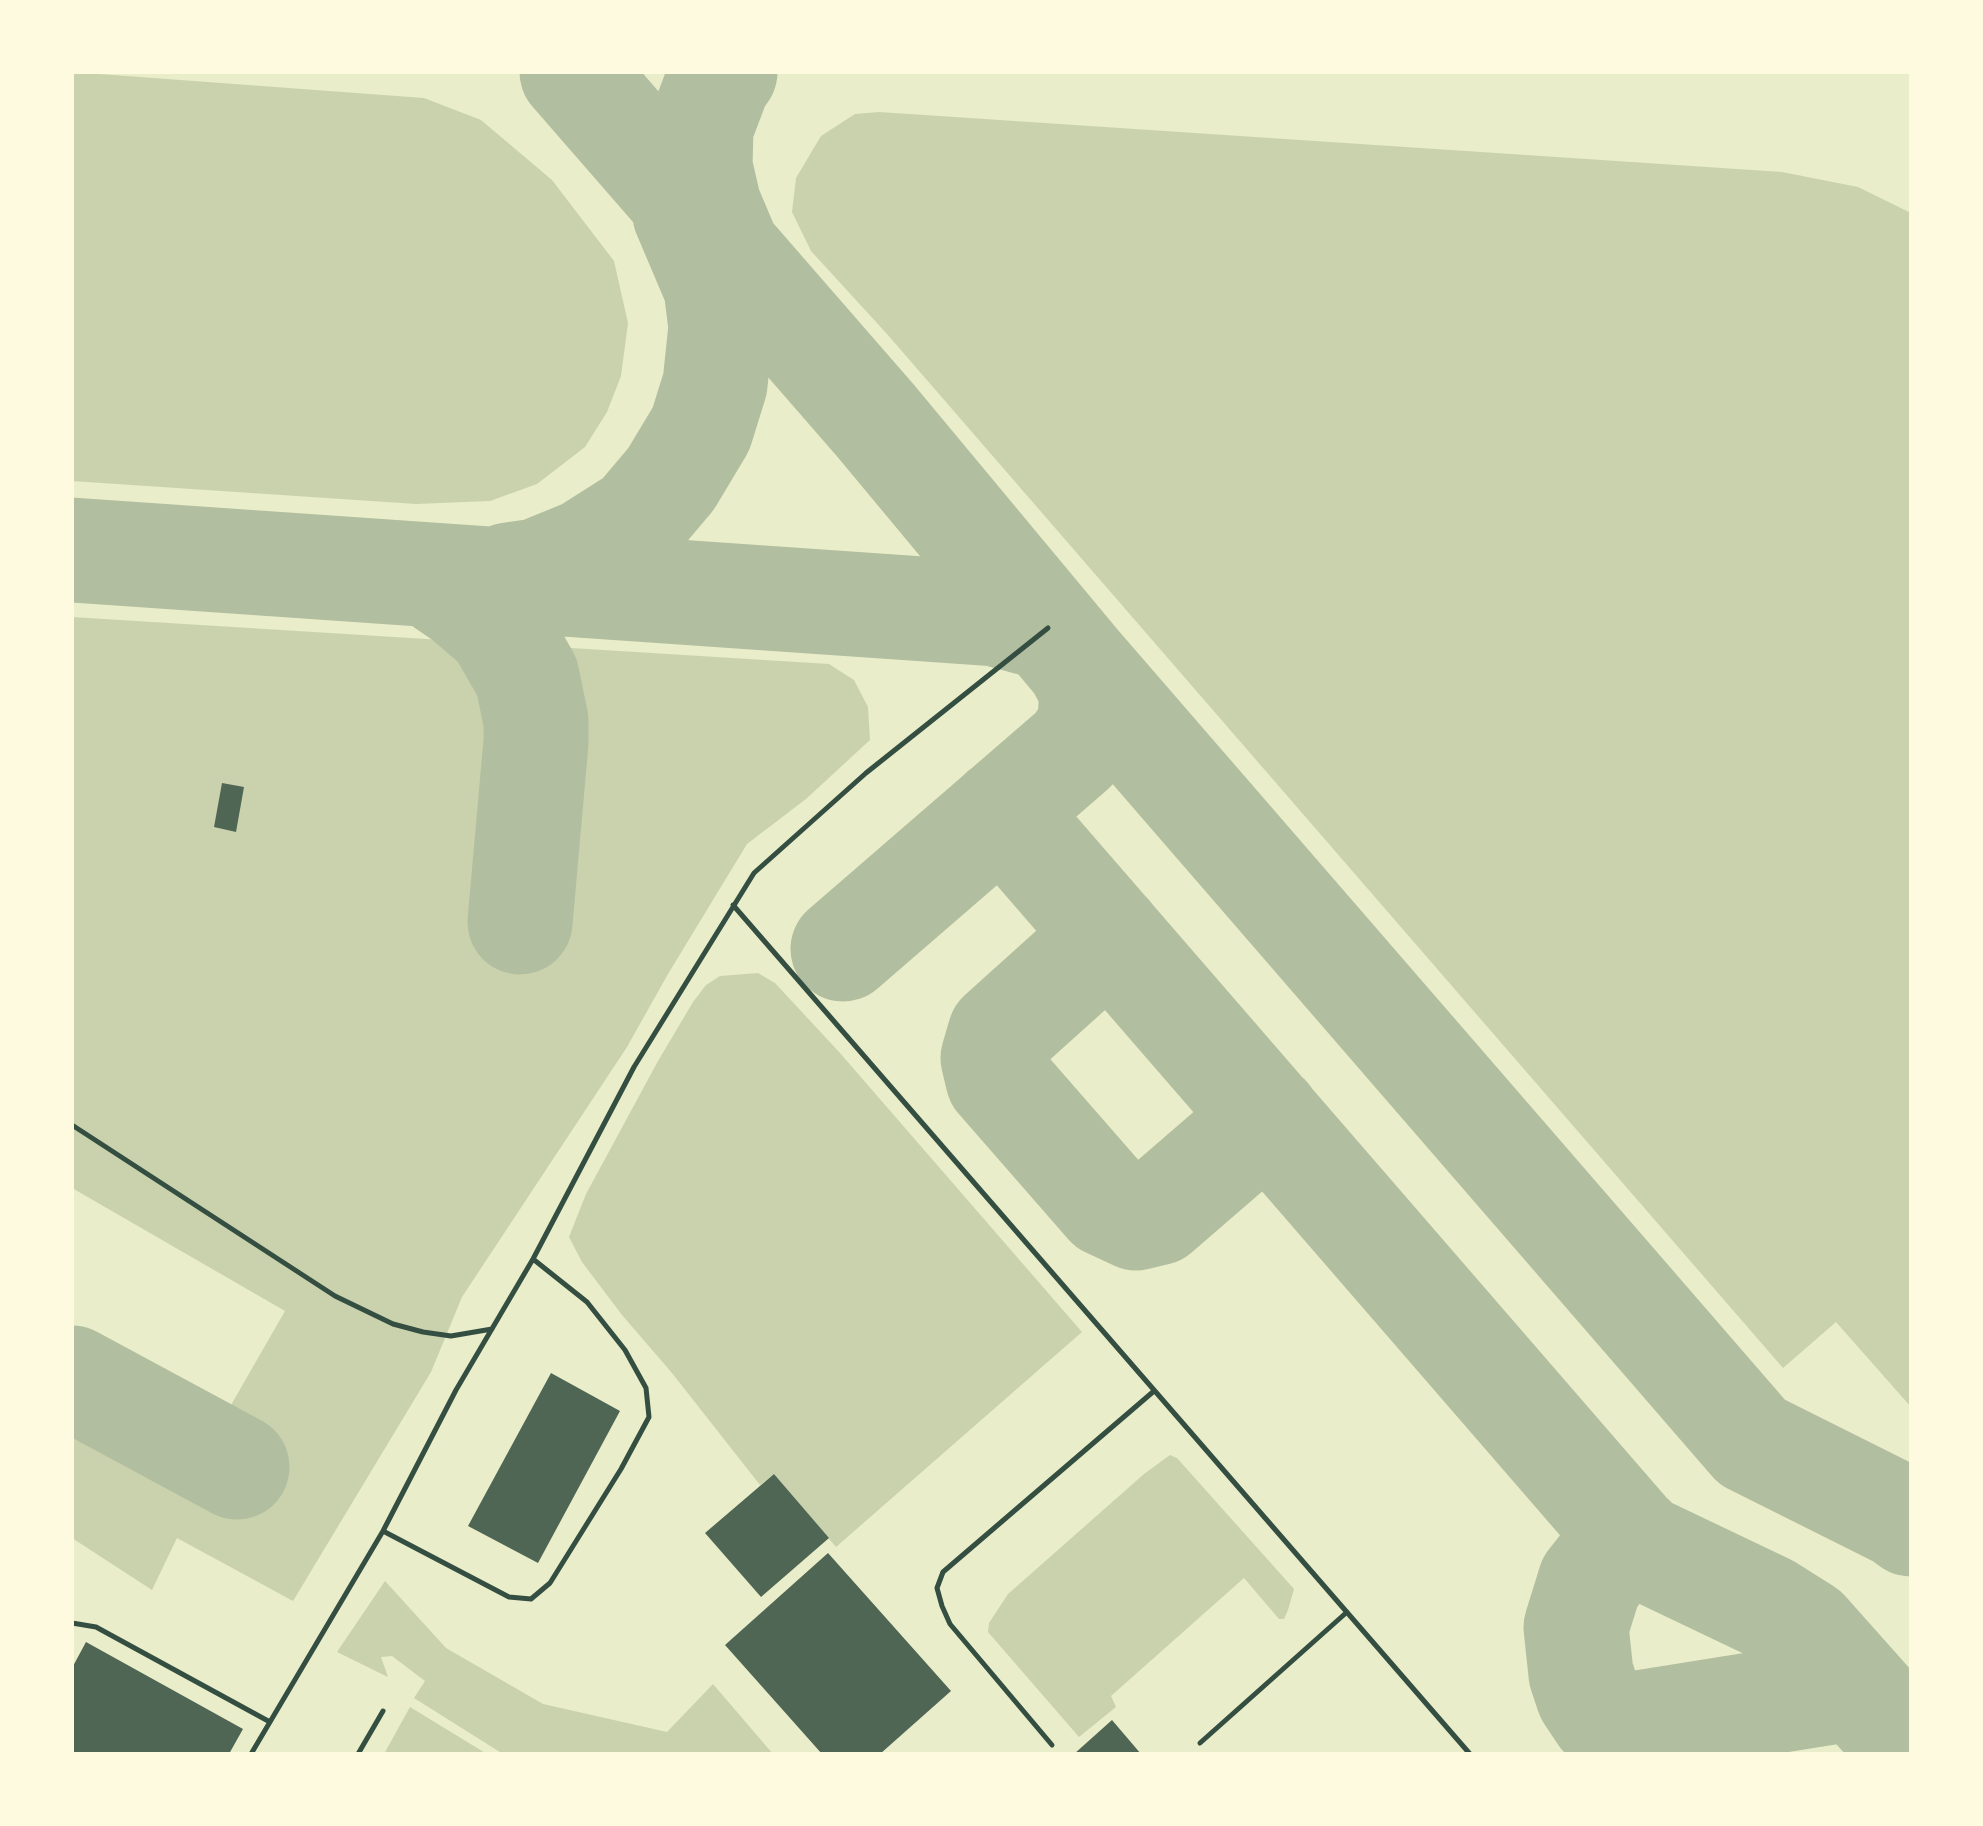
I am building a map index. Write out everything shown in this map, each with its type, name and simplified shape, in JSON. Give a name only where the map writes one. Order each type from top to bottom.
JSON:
[{"type":"lane","points":[[251,1754],[383,1531],[456,1390],[533,1259],[634,1067],[754,873],[866,773],[1048,628]]},
{"type":"lane","points":[[733,905],[1470,1754]]},
{"type":"lane","points":[[72,1125],[335,1296],[393,1324],[423,1332],[451,1336],[492,1329]]},
{"type":"lane","points":[[383,1531],[509,1597],[531,1599],[550,1583],[621,1469],[649,1417],[646,1388],[625,1350],[587,1302],[533,1259]]},
{"type":"lane","points":[[1052,1745],[950,1623],[937,1588],[943,1572],[1154,1391]]},
{"type":"lane","points":[[1200,1743],[1347,1612]]},
{"type":"lane","points":[[72,1623],[96,1627],[270,1722]]},
{"type":"lane","points":[[358,1754],[383,1711]]},
{"type":"green space","points":[[72,72],[424,98],[481,120],[552,180],[614,261],[628,323],[621,376],[607,412],[585,447],[537,484],[490,501],[416,504],[72,481]]},
{"type":"green space","points":[[879,112],[1782,172],[1858,187],[1911,213],[1911,1407],[1836,1322],[1783,1368],[887,334],[811,251],[792,212],[796,178],[821,136],[855,114]]},
{"type":"green space","points":[[72,617],[829,664],[854,680],[868,707],[870,740],[806,799],[747,844],[627,1047],[462,1297],[431,1372],[293,1601],[177,1538],[152,1590],[72,1538],[72,1431],[221,1507],[258,1431],[227,1412],[285,1311],[72,1188]]},
{"type":"green space","points":[[758,973],[775,983],[840,1053],[1082,1332],[836,1547],[774,1474],[760,1485],[672,1373],[622,1315],[582,1262],[569,1237],[586,1194],[693,1002],[706,985],[720,976]]},
{"type":"green space","points":[[1170,1455],[1177,1458],[1294,1589],[1288,1610],[1284,1619],[1279,1619],[1244,1578],[1111,1696],[1116,1707],[1079,1737],[988,1632],[989,1623],[1008,1594],[1144,1474]]},
{"type":"green space","points":[[385,1581],[446,1648],[543,1704],[667,1732],[713,1684],[773,1754],[503,1754],[414,1698],[425,1681],[392,1656],[381,1657],[388,1677],[337,1652]]},
{"type":"green space","points":[[410,1707],[487,1754],[384,1754]]},
{"type":"building","points":[[222,783],[244,787],[236,832],[214,827]]},
{"type":"building","points":[[551,1373],[620,1411],[538,1563],[468,1526]]},
{"type":"building","points":[[774,1474],[829,1538],[761,1597],[705,1533]]},
{"type":"building","points":[[828,1553],[951,1691],[880,1754],[822,1754],[725,1645]]},
{"type":"building","points":[[86,1642],[243,1729],[229,1754],[72,1754],[72,1668]]},
{"type":"building","points":[[1112,1720],[1141,1754],[1074,1754]]},
{"type":"taxiway","points":[[572,72],[875,420],[1078,664],[1752,1442],[1911,1524]]},
{"type":"taxiway","points":[[725,72],[718,82],[701,127],[700,167],[709,206],[728,251]]},
{"type":"taxiway","points":[[509,575],[537,571],[586,551],[638,518],[671,479],[701,429],[715,384],[721,327],[716,287],[685,214]]},
{"type":"taxiway","points":[[72,550],[996,614],[1048,628]]},
{"type":"taxiway","points":[[432,576],[464,598],[499,628],[527,677],[536,721],[536,742],[520,922]]},
{"type":"taxiway","points":[[843,949],[1073,750],[1090,723],[1091,688],[1078,664]]},
{"type":"taxiway","points":[[1002,811],[1638,1545],[1768,1607],[1806,1631],[1911,1749]]},
{"type":"taxiway","points":[[1110,935],[1000,1034],[993,1058],[998,1079],[1108,1205],[1136,1218],[1157,1213],[1268,1117]]},
{"type":"taxiway","points":[[72,1378],[237,1467]]},
{"type":"taxiway","points":[[1633,1538],[1605,1563],[1590,1582],[1576,1627],[1581,1674],[1588,1695],[1613,1727],[1857,1688]]}]
